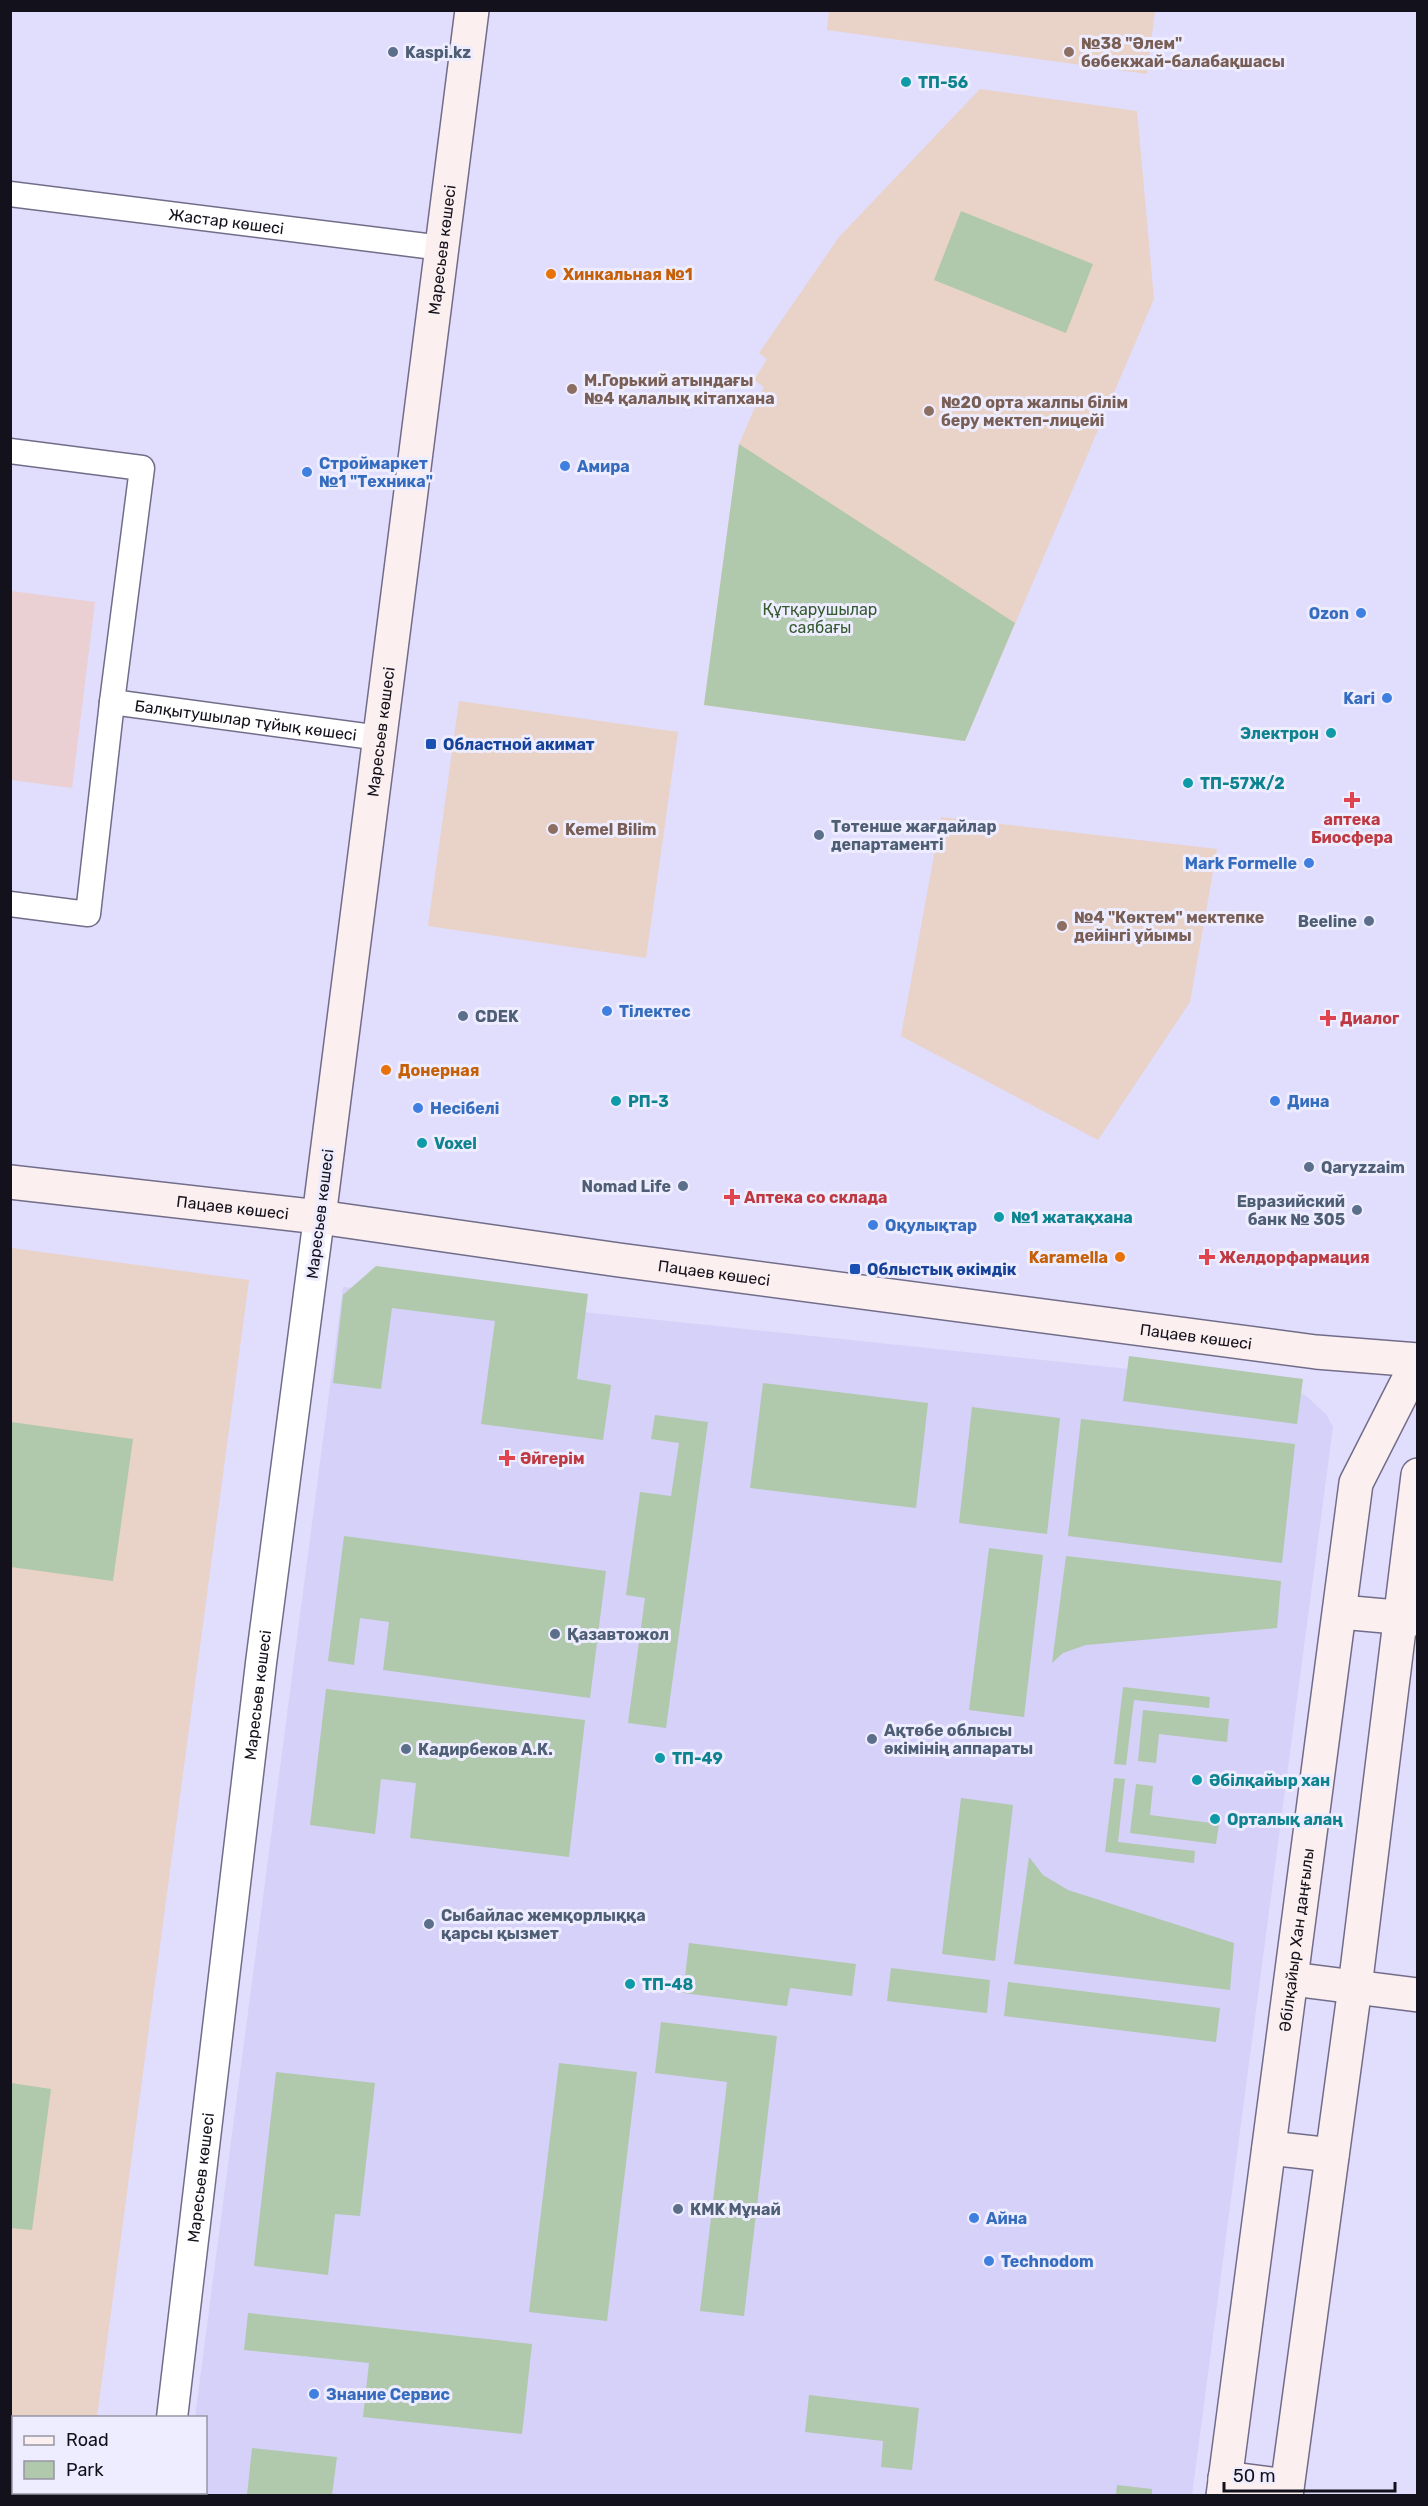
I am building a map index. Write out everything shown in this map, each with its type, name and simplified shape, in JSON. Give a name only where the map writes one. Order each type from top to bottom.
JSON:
[{"type":"main road","name":"Маресьев көшесі","points":[[320,1217],[472,10]]},
{"type":"main road","name":"Пацаев көшесі","points":[[10,1182],[320,1217],[619,1260],[1316,1352],[1418,1361]]},
{"type":"main road","name":"Әбілқайыр Хан даңғылы","points":[[1224,2487],[1341,1612],[1356,1483],[1418,1361]]},
{"type":"main road","points":[[1224,2487],[1286,2491],[1354,1987],[1409,1619],[1418,1475]]},
{"type":"main road","points":[[1341,1612],[1409,1619]]},
{"type":"main road","points":[[1292,1978],[1418,1995]]},
{"type":"main road","points":[[1269,2148],[1332,2155]]},
{"type":"street","name":"Жастар көшесі","points":[[10,194],[442,248]]},
{"type":"street","name":"Балқытушылар тұйық көшесі","points":[[10,451],[142,468],[88,914],[10,904]]},
{"type":"street","name":"Балқытушылар тұйық көшесі","points":[[112,702],[380,738]]},
{"type":"street","name":"Маресьев көшесі","points":[[172,2416],[260,1675],[320,1217]]},
{"type":"shaded area","name":"№38 \"Әлем\" бөбекжай-балабақшасы","points":[[829,10],[1155,11],[1147,74],[827,30]]},
{"type":"shaded area","name":"№20 орта жалпы білім беру мектеп-лицейі","points":[[980,89],[1137,111],[1154,299],[965,741],[704,705],[739,444],[764,387],[754,380],[767,359],[759,353],[839,237]]},
{"type":"shaded area","points":[[11,591],[95,602],[72,788],[11,780]]},
{"type":"shaded area","name":"Kemel Bilim","points":[[459,701],[678,732],[646,958],[428,926]]},
{"type":"shaded area","name":"№4 \"Көктем\" мектепке дейінгі ұйымы","points":[[941,817],[1217,849],[1190,1002],[1098,1140],[901,1036]]},
{"type":"shaded area","points":[[11,1248],[249,1280],[97,2416],[12,2416],[12,2494],[86,2494],[11,2496]]},
{"type":"shaded area","points":[[343,1287],[1282,1385],[1305,1395],[1326,1414],[1333,1427],[1192,2495],[184,2496],[185,2494],[207,2494],[207,2416],[195,2416]]},
{"type":"green space","points":[[961,211],[1093,264],[1066,333],[934,280]]},
{"type":"green space","name":"Құтқарушылар саябағы","points":[[739,444],[1015,623],[965,741],[704,705]]},
{"type":"green space","points":[[376,1266],[588,1294],[577,1379],[611,1385],[603,1440],[481,1424],[495,1321],[392,1308],[381,1389],[333,1383],[343,1295]]},
{"type":"green space","points":[[1129,1356],[1303,1379],[1297,1424],[1123,1401]]},
{"type":"green space","points":[[763,1383],[928,1403],[916,1508],[750,1488]]},
{"type":"green space","points":[[972,1407],[1060,1418],[1047,1534],[959,1523]]},
{"type":"green space","points":[[655,1415],[708,1422],[666,1728],[628,1723],[645,1598],[626,1595],[640,1492],[671,1496],[679,1443],[651,1439]]},
{"type":"green space","points":[[1081,1419],[1295,1444],[1282,1563],[1068,1536]]},
{"type":"green space","points":[[11,1422],[133,1439],[113,1581],[11,1567]]},
{"type":"green space","points":[[344,1536],[606,1571],[590,1698],[383,1670],[389,1622],[360,1618],[354,1665],[328,1661]]},
{"type":"green space","points":[[989,1548],[1043,1555],[1024,1717],[969,1710]]},
{"type":"green space","points":[[1066,1556],[1281,1581],[1277,1628],[1086,1645],[1063,1653],[1052,1663]]},
{"type":"green space","points":[[1123,1687],[1210,1697],[1209,1708],[1134,1700],[1126,1765],[1114,1764]]},
{"type":"green space","points":[[326,1689],[585,1720],[569,1857],[410,1838],[416,1783],[381,1779],[375,1834],[310,1825]]},
{"type":"green space","points":[[1143,1710],[1229,1719],[1227,1742],[1159,1734],[1156,1763],[1138,1761]]},
{"type":"green space","points":[[1114,1778],[1125,1779],[1118,1842],[1195,1851],[1194,1863],[1105,1852]]},
{"type":"green space","points":[[1136,1784],[1153,1786],[1150,1815],[1219,1824],[1216,1844],[1130,1833]]},
{"type":"green space","points":[[961,1798],[1013,1805],[995,1961],[942,1954]]},
{"type":"green space","points":[[1029,1857],[1043,1875],[1068,1890],[1234,1943],[1230,1990],[1014,1964]]},
{"type":"green space","points":[[689,1943],[856,1964],[852,1996],[790,1988],[787,2006],[683,1993]]},
{"type":"green space","points":[[891,1968],[990,1980],[987,2013],[887,2001]]},
{"type":"green space","points":[[1008,1982],[1220,2008],[1216,2042],[1004,2016]]},
{"type":"green space","points":[[661,2022],[777,2036],[744,2316],[700,2311],[727,2082],[655,2073]]},
{"type":"green space","points":[[559,2063],[637,2072],[607,2321],[529,2312]]},
{"type":"green space","points":[[276,2072],[375,2083],[360,2216],[335,2214],[328,2275],[254,2266]]},
{"type":"green space","points":[[11,2083],[51,2089],[32,2230],[11,2228]]},
{"type":"green space","points":[[248,2313],[532,2344],[522,2434],[363,2417],[369,2363],[244,2350]]},
{"type":"green space","points":[[809,2395],[919,2408],[912,2470],[881,2467],[883,2441],[805,2432]]},
{"type":"green space","points":[[252,2448],[337,2457],[332,2495],[247,2495]]},
{"type":"green space","points":[[1117,2485],[1152,2489],[1152,2495],[1116,2495]]},
{"type":"place","name":"Kaspi.kz","points":[[393,52]]},
{"type":"place","name":"№38 \"Әлем\" бөбекжай-балабақшасы","points":[[1069,52]]},
{"type":"place","name":"ТП-56","points":[[906,82]]},
{"type":"place","name":"Хинкальная №1","points":[[551,274]]},
{"type":"place","name":"М.Горький атындағы №4 қалалық кітапхана","points":[[572,389]]},
{"type":"place","name":"№20 орта жалпы білім беру мектеп-лицейі","points":[[929,411]]},
{"type":"place","name":"Амира","points":[[565,466]]},
{"type":"place","name":"Строймаркет №1 \"Техника\"","points":[[307,472]]},
{"type":"place","name":"Ozon","points":[[1361,613]]},
{"type":"place","name":"Kari","points":[[1387,698]]},
{"type":"place","name":"Электрон","points":[[1331,733]]},
{"type":"place","name":"Областной акимат","points":[[431,744]]},
{"type":"place","name":"ТП-57Ж/2","points":[[1188,783]]},
{"type":"place","name":"аптека Биосфера","points":[[1352,800]]},
{"type":"place","name":"Kemel Bilim","points":[[553,829]]},
{"type":"place","name":"Төтенше жағдайлар департаменті","points":[[819,835]]},
{"type":"place","name":"Mark Formelle","points":[[1309,863]]},
{"type":"place","name":"Beeline","points":[[1369,921]]},
{"type":"place","name":"№4 \"Көктем\" мектепке дейінгі ұйымы","points":[[1062,926]]},
{"type":"place","name":"Тілектес","points":[[607,1011]]},
{"type":"place","name":"CDEK","points":[[463,1016]]},
{"type":"place","name":"Диалог","points":[[1328,1018]]},
{"type":"place","name":"Донерная","points":[[386,1070]]},
{"type":"place","name":"РП-3","points":[[616,1101]]},
{"type":"place","name":"Дина","points":[[1275,1101]]},
{"type":"place","name":"Несібелі","points":[[418,1108]]},
{"type":"place","name":"Voxel","points":[[422,1143]]},
{"type":"place","name":"Qaryzzaim","points":[[1309,1167]]},
{"type":"place","name":"Nomad Life","points":[[683,1186]]},
{"type":"place","name":"Аптека со склада","points":[[732,1197]]},
{"type":"place","name":"Евразийский банк № 305","points":[[1357,1210]]},
{"type":"place","name":"№1 жатақхана","points":[[999,1217]]},
{"type":"place","name":"Оқулықтар","points":[[873,1225]]},
{"type":"place","name":"Karamella","points":[[1120,1257]]},
{"type":"place","name":"Желдорфармация","points":[[1207,1257]]},
{"type":"place","name":"Облыстық әкімдік","points":[[855,1269]]},
{"type":"place","name":"Әйгерім","points":[[507,1458]]},
{"type":"place","name":"Қазавтожол","points":[[555,1634]]},
{"type":"place","name":"Ақтөбе облысы әкімінің аппараты","points":[[872,1739]]},
{"type":"place","name":"Кадирбеков А.К.","points":[[406,1749]]},
{"type":"place","name":"ТП-49","points":[[660,1758]]},
{"type":"place","name":"Әбілқайыр хан","points":[[1197,1780]]},
{"type":"place","name":"Орталық алаң","points":[[1215,1819]]},
{"type":"place","name":"Сыбайлас жемқорлыққа қарсы қызмет","points":[[429,1924]]},
{"type":"place","name":"ТП-48","points":[[630,1984]]},
{"type":"place","name":"КMK Мұнай","points":[[678,2209]]},
{"type":"place","name":"Айна","points":[[974,2218]]},
{"type":"place","name":"Technodom","points":[[989,2261]]},
{"type":"place","name":"Знание Сервис","points":[[314,2394]]}]
